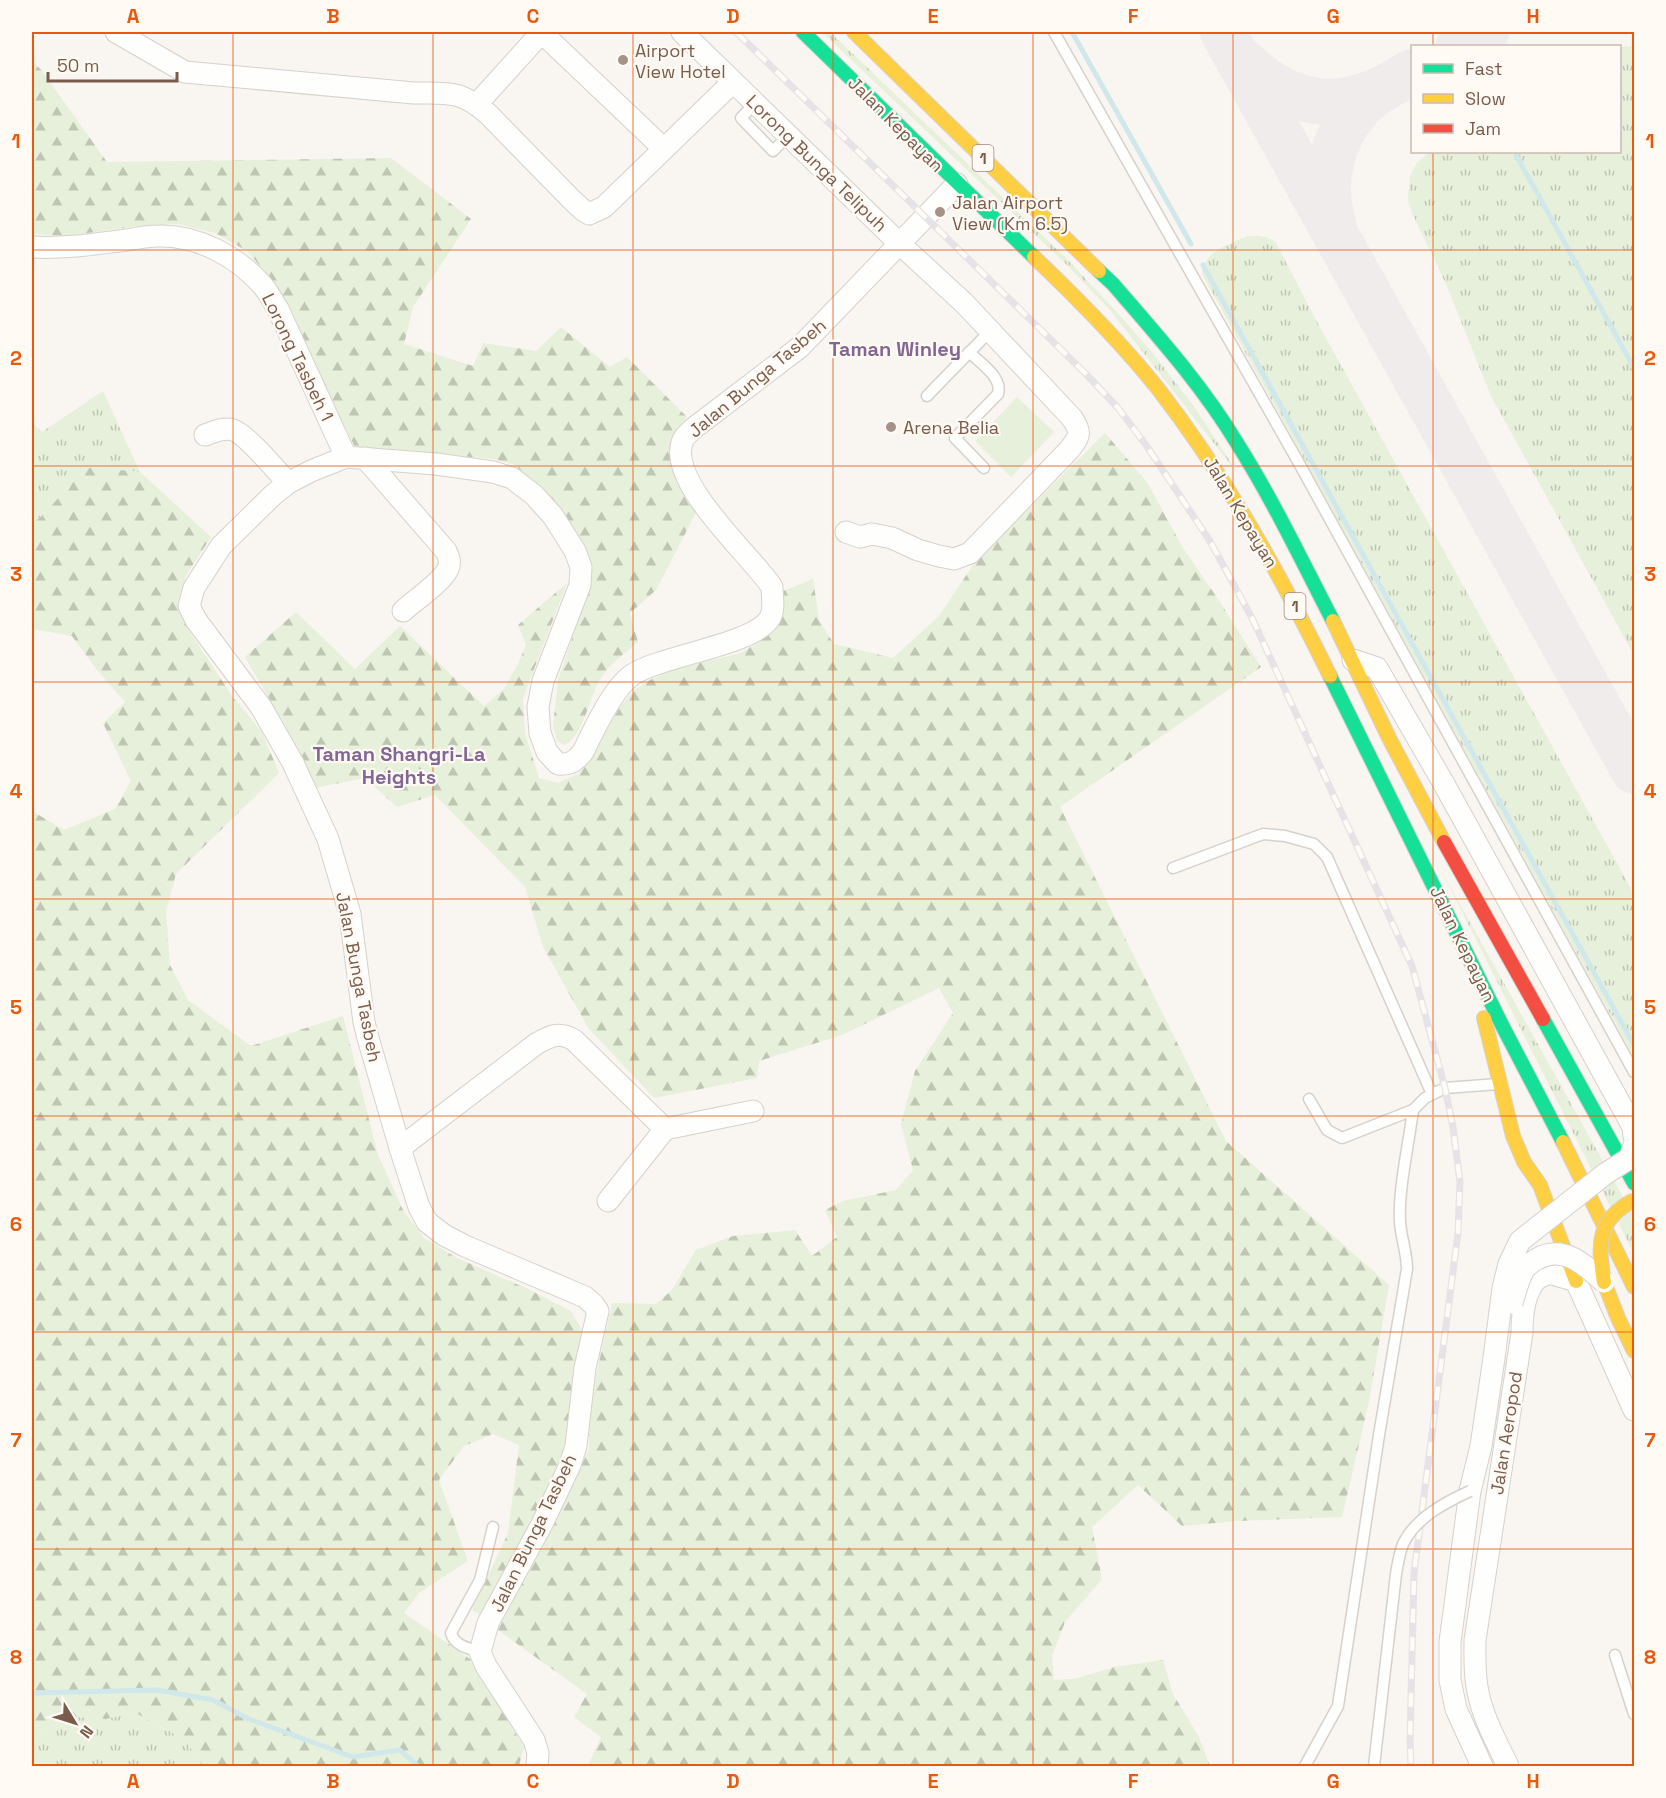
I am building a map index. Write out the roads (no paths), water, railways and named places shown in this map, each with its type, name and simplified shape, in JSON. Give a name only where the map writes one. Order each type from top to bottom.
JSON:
[{"type":"highway","name":"Jalan Kepayan","points":[[803,32],[1081,302],[1133,359],[1231,491],[1307,628],[1457,934],[1635,1287]]},
{"type":"highway","name":"Jalan Kepayan","points":[[854,32],[1113,284],[1190,374],[1237,442],[1254,470],[1353,660],[1389,738],[1428,813],[1635,1183]]},
{"type":"highway","points":[[1457,934],[1482,1011],[1501,1084],[1506,1115],[1529,1174],[1540,1185],[1576,1281]]},
{"type":"highway","points":[[1502,1024],[1512,1062],[1554,1162],[1540,1185]]},
{"type":"highway","points":[[1635,1200],[1613,1212],[1599,1240],[1604,1282],[1618,1318],[1635,1351]]},
{"type":"street","points":[[116,32],[185,72],[414,93],[462,95],[477,104],[584,211],[590,214],[604,207],[733,82]]},
{"type":"street","name":"Lorong Bunga Telipuh","points":[[682,32],[901,244]]},
{"type":"street","points":[[477,104],[535,34],[663,148]]},
{"type":"street","name":"Jalan Bunga Tasbeh","points":[[480,1652],[488,1623],[542,1524],[570,1465],[581,1414],[585,1368],[598,1311],[585,1297],[465,1246],[444,1235],[427,1222],[419,1207],[400,1148],[364,1022],[350,914],[328,839],[293,763],[261,707],[196,620],[189,606],[194,588],[221,546],[288,483],[356,457],[436,464],[493,472],[512,478],[534,495],[553,516],[575,551],[581,567],[580,585],[543,681],[537,707],[540,733],[547,752],[558,764],[568,765],[583,752],[622,682],[633,674],[669,660],[748,635],[770,618],[773,604],[772,587],[694,493],[684,473],[681,452],[684,439],[694,428],[800,347],[957,184]]},
{"type":"street","name":"Lorong Tasbeh 1","points":[[32,248],[68,248],[159,236],[189,239],[232,259],[264,287],[278,309],[356,457],[446,551],[450,558],[449,567],[443,575],[403,611]]},
{"type":"street","points":[[846,532],[860,537],[872,534],[892,538],[918,550],[954,559],[969,553],[1078,438],[1079,428],[1072,418],[990,330],[901,244]]},
{"type":"street","points":[[205,435],[222,429],[234,430],[288,483]]},
{"type":"street","points":[[1353,660],[1377,668],[1444,784],[1633,1126],[1635,1136]]},
{"type":"street","points":[[400,1148],[536,1044],[556,1035],[566,1035],[574,1040],[665,1129]]},
{"type":"street","points":[[608,1201],[665,1129],[753,1110]]},
{"type":"street","points":[[1482,1767],[1456,1709],[1450,1680],[1450,1642],[1470,1491],[1481,1446],[1503,1288],[1509,1264],[1520,1241],[1605,1174],[1630,1158],[1635,1145]]},
{"type":"street","points":[[1494,1358],[1524,1269],[1532,1262],[1541,1257],[1567,1255],[1583,1263],[1604,1282]]},
{"type":"street","name":"Jalan Aeropod","points":[[1508,1767],[1478,1694],[1475,1640],[1480,1602],[1522,1333],[1523,1314],[1528,1296],[1536,1280],[1549,1273],[1576,1281]]},
{"type":"street","points":[[1576,1281],[1635,1410]]},
{"type":"street","points":[[480,1652],[486,1666],[534,1740],[538,1754],[537,1767]]},
{"type":"lane","points":[[1054,32],[1305,476],[1635,1072]]},
{"type":"lane","points":[[927,396],[990,330]]},
{"type":"lane","points":[[969,352],[998,381],[1000,388],[998,394],[955,438],[984,468]]},
{"type":"lane","points":[[1173,868],[1263,834],[1285,836],[1314,844],[1322,850],[1432,1094]]},
{"type":"lane","points":[[1310,1099],[1327,1130],[1342,1138],[1413,1110],[1432,1094],[1445,1088],[1501,1084]]},
{"type":"lane","points":[[1305,1767],[1338,1706],[1378,1435],[1407,1269],[1400,1224],[1400,1205],[1413,1110]]},
{"type":"lane","points":[[1374,1767],[1396,1574],[1403,1544],[1411,1531],[1432,1512],[1470,1491]]},
{"type":"lane","points":[[480,1652],[458,1644],[453,1640],[451,1633],[480,1580],[493,1527]]},
{"type":"lane","points":[[1615,1655],[1635,1714]]},
{"type":"waterway","points":[[1072,32],[1191,244]]},
{"type":"waterway","points":[[1516,155],[1634,368]]},
{"type":"waterway","points":[[1203,265],[1634,1045]]},
{"type":"waterway","points":[[32,1693],[157,1690],[213,1700],[249,1719],[353,1757],[400,1750],[418,1766]]},
{"type":"railway","points":[[736,32],[1084,372],[1118,408],[1146,445],[1210,541],[1252,618],[1412,966],[1445,1088],[1460,1182],[1458,1233],[1414,1573],[1411,1766]]},
{"type":"place","name":"Airport View Hotel","points":[[623,60]]},
{"type":"place","name":"Jalan Airport View (Km 6.5)","points":[[940,212]]},
{"type":"place","name":"Arena Belia","points":[[891,427]]},
{"type":"district","name":"Taman Winley","points":[[895,349]]},
{"type":"district","name":"Taman Shangri-La Heights","points":[[399,766]]}]
